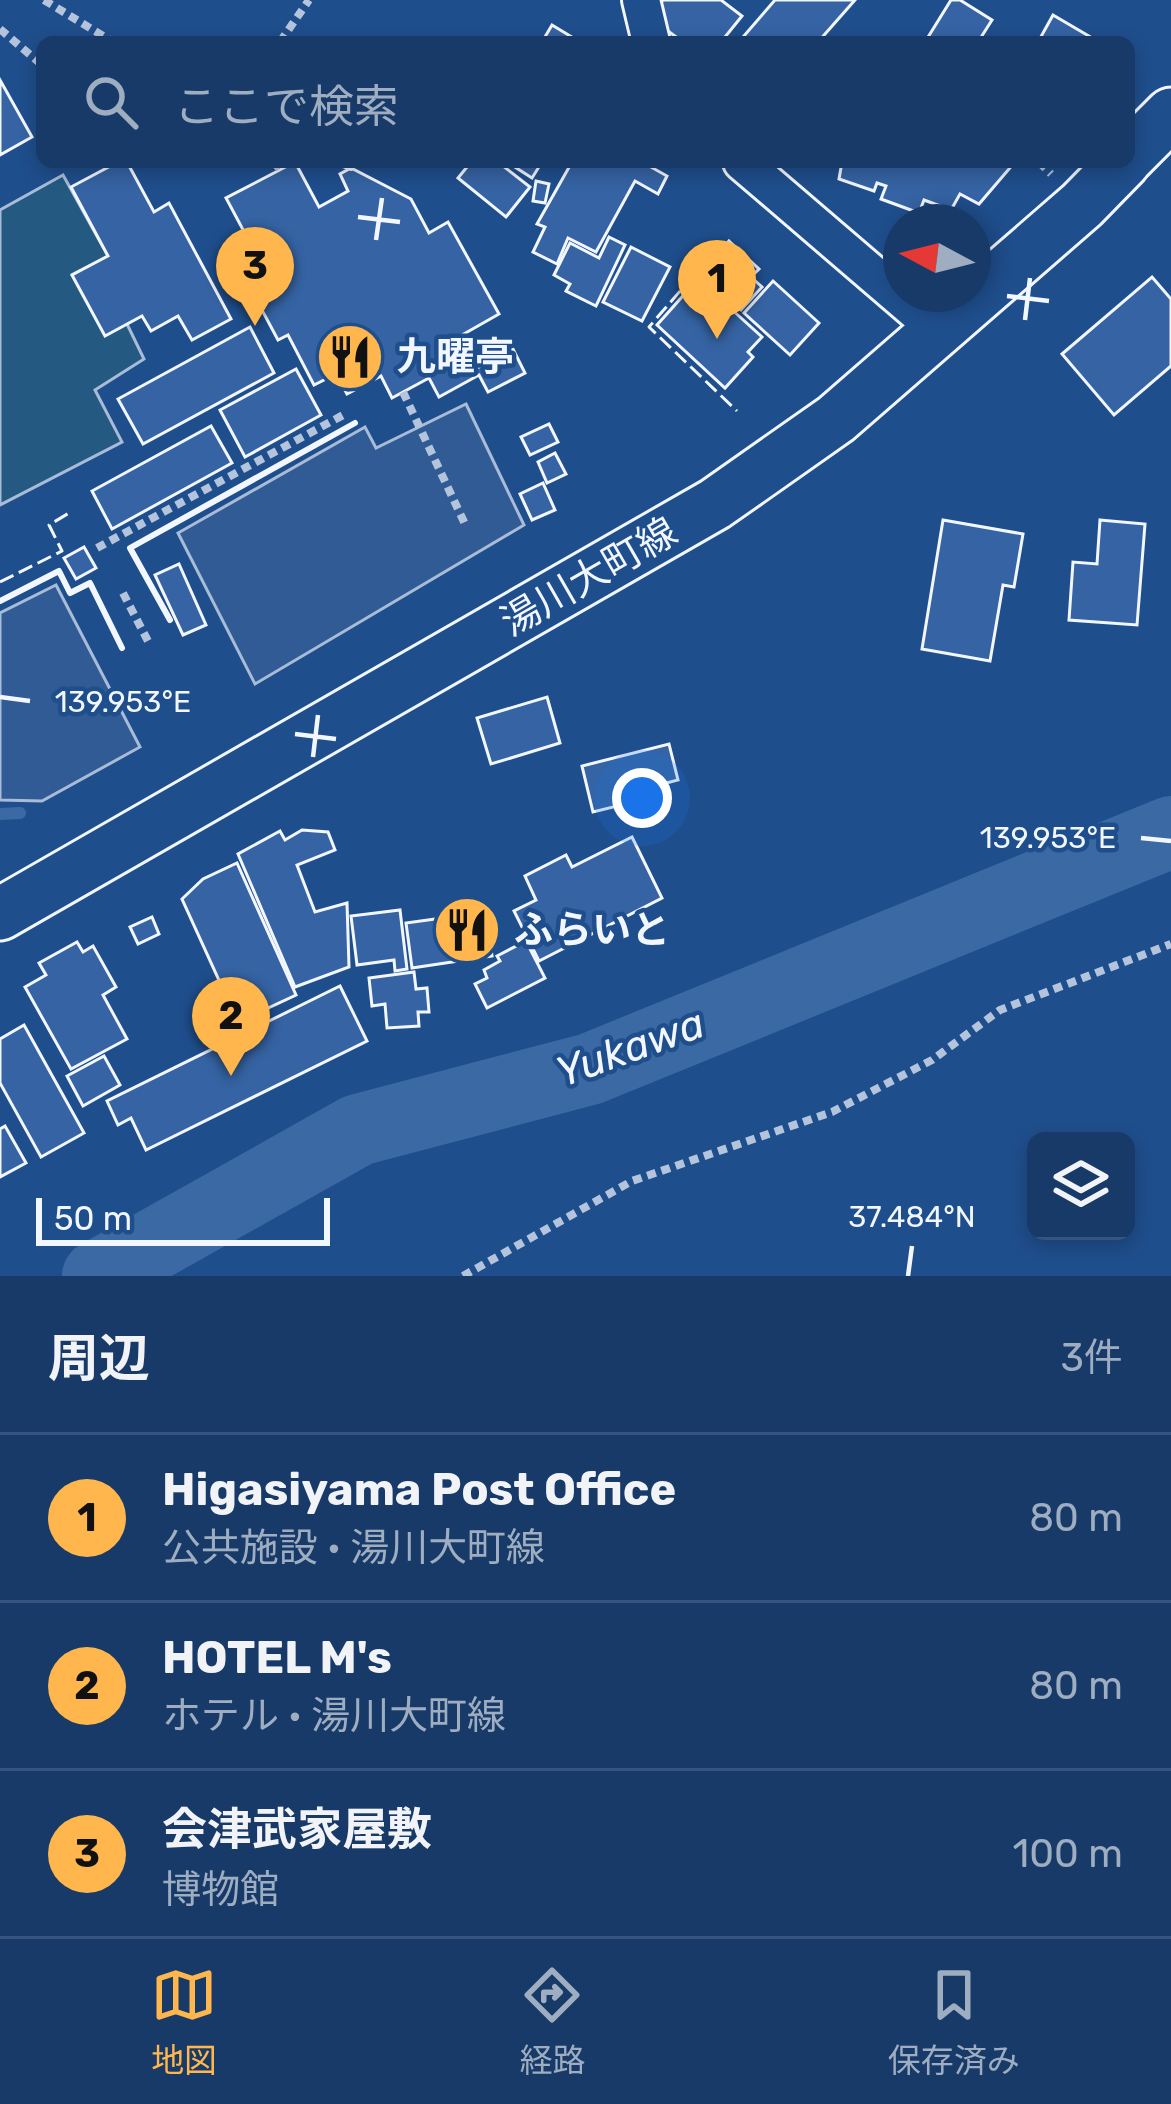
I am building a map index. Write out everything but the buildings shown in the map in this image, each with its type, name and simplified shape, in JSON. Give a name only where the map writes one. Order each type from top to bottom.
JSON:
[{"type":"main road","name":"湯川大町線","points":[[1135,150],[1171,113]]},
{"type":"main road","name":"湯川大町線","points":[[0,914],[715,504],[836,418],[939,332],[1116,168]]},
{"type":"street","points":[[641,0],[650,36]]},
{"type":"street","points":[[749,168],[939,332]]},
{"type":"path","points":[[44,0],[103,36]]},
{"type":"path","points":[[284,36],[309,0]]},
{"type":"path","points":[[0,29],[36,60]]},
{"type":"path","points":[[403,392],[465,524]]},
{"type":"path","points":[[97,548],[345,414]]},
{"type":"path","points":[[123,593],[150,645]]},
{"type":"path","points":[[463,1276],[632,1181],[832,1112],[932,1060],[1000,1010],[1171,944]]},
{"type":"shaded area","points":[[63,175],[108,256],[73,274],[127,324],[144,359],[95,390],[122,442],[0,505],[0,210]]},
{"type":"shaded area","points":[[466,404],[524,525],[255,684],[178,533],[365,427],[376,448]]},
{"type":"shaded area","points":[[56,585],[140,747],[42,801],[0,800],[0,613]]},
{"type":"waterway","points":[[0,814],[20,813]]},
{"type":"waterway","name":"Yukawa","points":[[98,1276],[358,1130],[590,1069],[1171,832]]},
{"type":"fence","points":[[694,275],[649,327],[737,411]]},
{"type":"fence","points":[[0,582],[62,551],[49,525],[69,513]]},
{"type":"wall","points":[[170,620],[130,548],[355,423]]},
{"type":"wall","points":[[0,601],[59,571],[70,593],[90,583],[122,648]]},
{"type":"place","name":"会津武家屋敷","points":[[255,326]]},
{"type":"place","name":"Higasiyama Post Office","points":[[717,339]]},
{"type":"place","name":"九曜亭","points":[[350,357]]},
{"type":"place","name":"ふらいと","points":[[467,930]]},
{"type":"place","name":"HOTEL M's","points":[[231,1076]]}]
